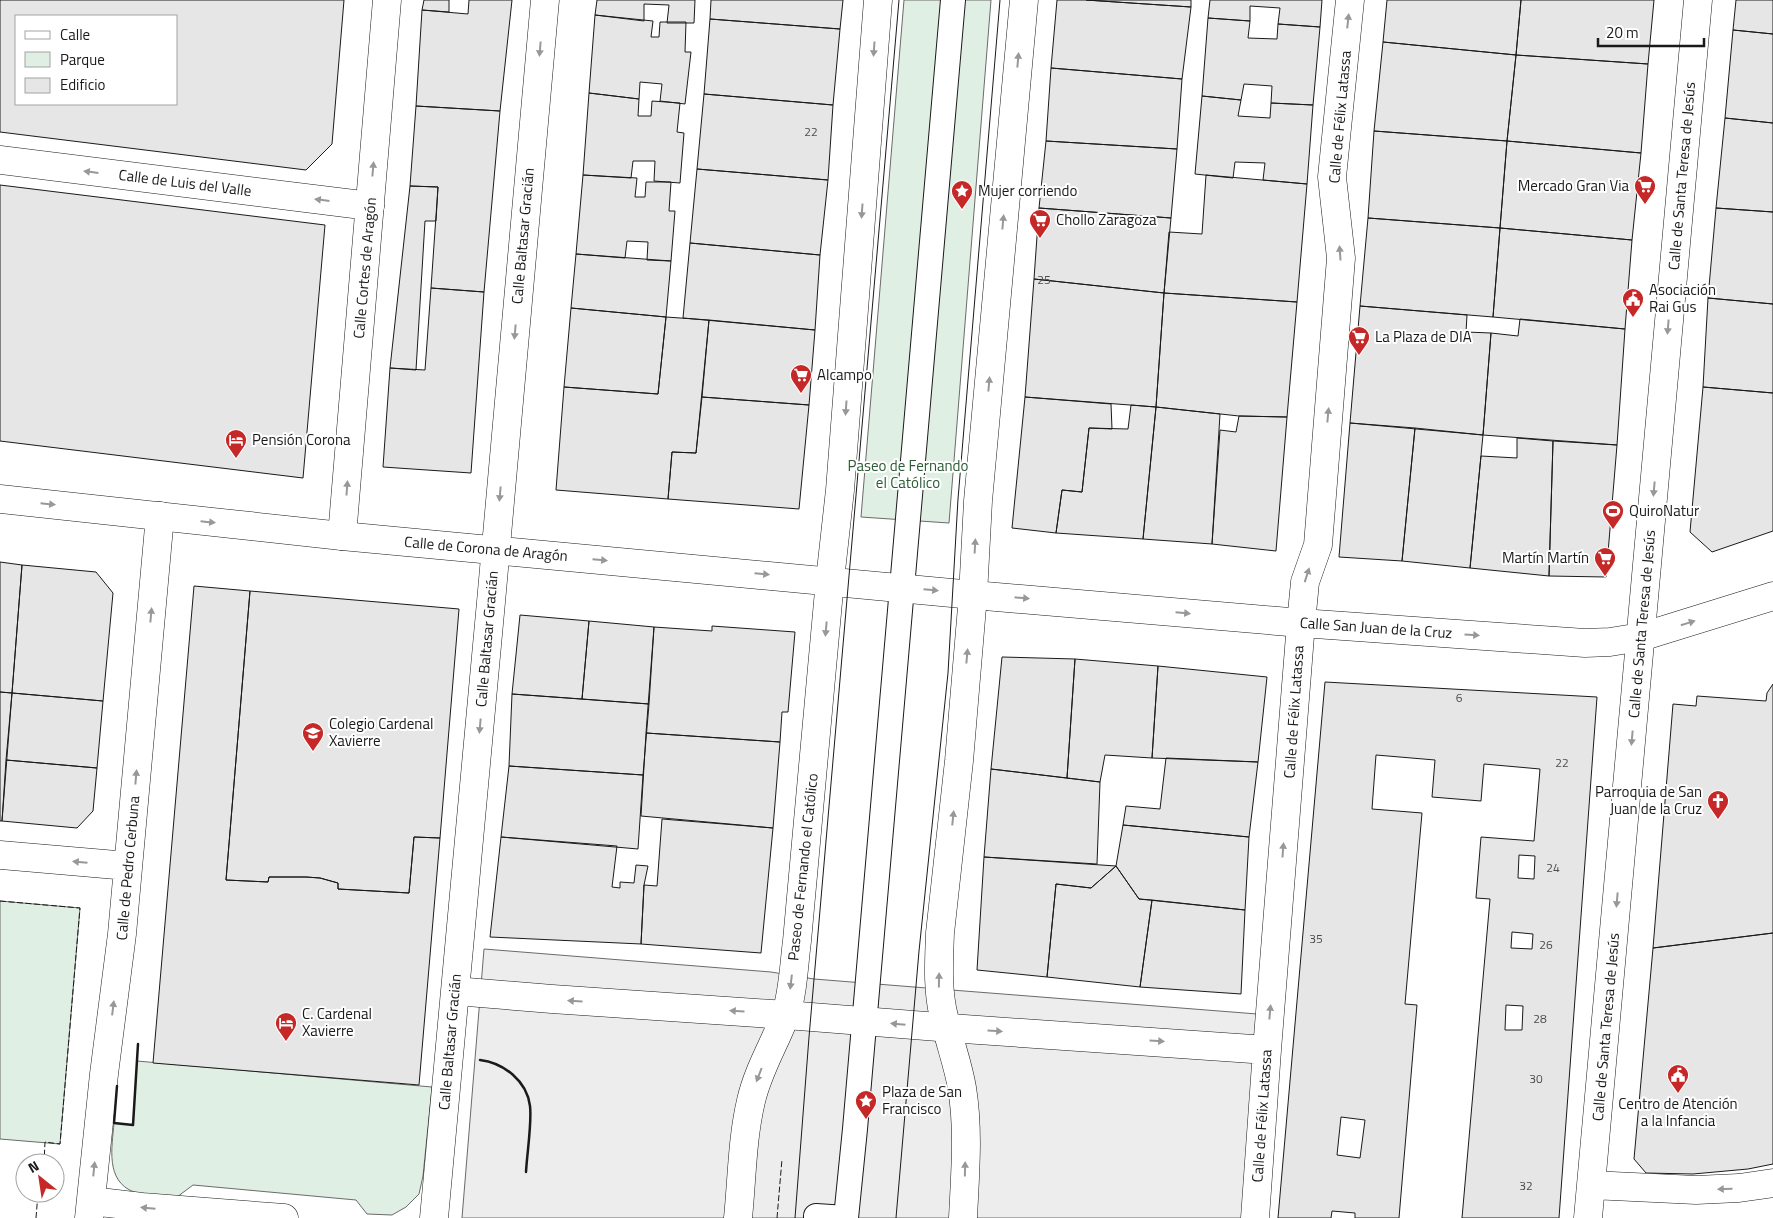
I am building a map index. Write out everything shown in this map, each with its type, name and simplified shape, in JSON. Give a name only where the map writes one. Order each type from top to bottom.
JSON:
[{"type":"street","name":"Calle Cortes de Aragón","points":[[342,536],[387,0]]},
{"type":"street","name":"Calle Baltasar Gracián","points":[[430,1215],[455,990],[545,0]]},
{"type":"street","name":"Paseo de Fernando el Católico","points":[[738,1218],[747,1120],[751,1100],[763,1064],[786,1015],[797,941],[840,490],[878,0]]},
{"type":"street","points":[[816,1218],[816,1216],[846,1218],[953,0]]},
{"type":"street","points":[[963,1218],[965,1110],[957,1062],[946,1028],[939,989],[940,933],[959,762],[973,595],[978,501],[1024,0]]},
{"type":"street","name":"Calle de Félix Latassa","points":[[1255,1218],[1301,623],[1305,582],[1318,545],[1341,258],[1332,177],[1350,0]]},
{"type":"street","name":"Calle de Santa Teresa de Jesús","points":[[1588,1218],[1698,0]]},
{"type":"street","name":"Calle de Luis del Valle","points":[[0,160],[370,206]]},
{"type":"street","name":"Calle de Corona de Aragón","points":[[0,499],[342,536],[830,580],[973,595]]},
{"type":"street","name":"Calle de Pedro Cerbuna","points":[[90,1210],[104,1074],[122,934],[160,516]]},
{"type":"street","name":"Calle San Juan de la Cruz","points":[[973,595],[1301,623],[1585,643],[1610,642],[1641,637],[1773,596]]},
{"type":"street","points":[[0,855],[128,866]]},
{"type":"street","points":[[455,990],[552,999],[1267,1050]]},
{"type":"street","points":[[1591,1185],[1696,1190],[1739,1188],[1773,1183]]},
{"type":"street","points":[[90,1210],[142,1207],[284,1218]]},
{"type":"green space","name":"Paseo de Fernando el Católico","points":[[904,0],[991,0],[949,523],[861,517]]},
{"type":"green space","points":[[0,901],[80,908],[60,1144],[0,1139]]},
{"type":"green space","points":[[137,1061],[432,1087],[423,1176],[419,1194],[406,1207],[392,1215],[367,1214],[356,1200],[193,1185],[177,1197],[134,1192],[118,1180],[114,1172],[112,1152],[114,1123],[133,1125]]},
{"type":"shaded area","name":"Plaza de San Francisco","points":[[484,949],[771,972],[814,979],[1270,1015],[1255,1218],[462,1218]]},
{"type":"building","points":[[0,0],[344,0],[332,144],[306,170],[0,132]]},
{"type":"building","points":[[424,0],[449,0],[449,12],[422,10]]},
{"type":"building","points":[[469,0],[512,0],[500,111],[416,106],[422,10],[468,14]]},
{"type":"building","points":[[597,0],[695,0],[694,23],[667,23],[669,5],[644,4],[644,21],[595,15]]},
{"type":"building","points":[[711,0],[843,0],[840,29],[710,19]]},
{"type":"building","points":[[1057,0],[1086,0],[1191,7],[1182,79],[1051,68]]},
{"type":"building","points":[[1086,0],[1191,0],[1191,7]]},
{"type":"building","points":[[1210,0],[1322,0],[1320,27],[1278,24],[1280,8],[1250,6],[1250,21],[1208,18]]},
{"type":"building","points":[[1387,0],[1521,0],[1516,55],[1383,42]]},
{"type":"building","points":[[1521,0],[1654,0],[1648,64],[1516,55]]},
{"type":"building","points":[[1736,0],[1773,0],[1773,34],[1733,30]]},
{"type":"building","points":[[595,15],[653,21],[651,37],[659,37],[660,22],[686,22],[685,52],[691,52],[685,104],[660,101],[662,84],[640,82],[639,99],[589,93]]},
{"type":"building","points":[[1208,18],[1250,21],[1248,38],[1277,39],[1278,24],[1320,27],[1313,105],[1271,103],[1272,86],[1244,84],[1241,100],[1202,96]]},
{"type":"building","points":[[710,19],[840,29],[833,105],[704,94]]},
{"type":"building","points":[[1733,30],[1773,34],[1773,123],[1725,118]]},
{"type":"building","points":[[1383,42],[1516,55],[1507,141],[1374,131]]},
{"type":"building","points":[[1516,55],[1648,64],[1641,153],[1507,141]]},
{"type":"building","points":[[1051,68],[1182,79],[1177,149],[1046,141]]},
{"type":"building","points":[[589,93],[639,99],[638,116],[651,116],[652,101],[680,103],[677,132],[684,133],[680,183],[654,181],[655,161],[633,161],[631,178],[583,175]]},
{"type":"building","points":[[704,94],[833,105],[828,180],[697,169]]},
{"type":"building","points":[[1202,96],[1241,100],[1238,116],[1270,118],[1271,103],[1313,105],[1307,184],[1263,180],[1265,163],[1235,162],[1233,178],[1195,174]]},
{"type":"building","points":[[416,106],[500,111],[484,292],[431,288],[438,187],[410,186]]},
{"type":"building","points":[[1725,118],[1773,123],[1773,212],[1716,208]]},
{"type":"building","points":[[1374,131],[1507,141],[1500,228],[1368,218]]},
{"type":"building","points":[[1046,141],[1177,149],[1171,218],[1039,208]]},
{"type":"building","points":[[1507,141],[1641,153],[1632,240],[1500,228]]},
{"type":"building","points":[[697,169],[828,180],[820,255],[690,243]]},
{"type":"building","points":[[583,175],[637,178],[635,197],[645,197],[646,182],[671,182],[669,211],[675,211],[671,261],[647,260],[648,242],[627,241],[625,258],[576,254]]},
{"type":"building","points":[[1206,175],[1307,184],[1297,302],[1164,293],[1169,232],[1202,234]]},
{"type":"building","points":[[0,185],[325,225],[303,478],[0,441]]},
{"type":"building","points":[[410,186],[438,187],[436,221],[425,221],[416,370],[390,368]]},
{"type":"building","points":[[1039,208],[1171,218],[1164,293],[1034,279]]},
{"type":"building","points":[[1716,208],[1773,212],[1773,304],[1708,298]]},
{"type":"building","points":[[1368,218],[1500,228],[1493,317],[1360,306]]},
{"type":"building","points":[[1500,228],[1632,240],[1625,329],[1493,317]]},
{"type":"building","points":[[690,243],[820,255],[815,330],[683,318]]},
{"type":"building","points":[[576,254],[671,261],[666,317],[571,308]]},
{"type":"building","points":[[1034,279],[1164,293],[1156,407],[1025,397]]},
{"type":"building","points":[[431,288],[484,292],[471,473],[383,467],[390,368],[425,370]]},
{"type":"building","points":[[1164,293],[1297,302],[1287,417],[1239,416],[1156,407]]},
{"type":"building","points":[[1708,298],[1773,304],[1773,393],[1703,387]]},
{"type":"building","points":[[1360,306],[1467,315],[1466,332],[1491,333],[1483,435],[1350,423]]},
{"type":"building","points":[[571,308],[666,317],[658,394],[564,387]]},
{"type":"building","points":[[666,317],[709,320],[696,453],[672,452],[668,499],[556,490],[564,387],[658,394]]},
{"type":"building","points":[[1520,319],[1625,329],[1617,445],[1483,435],[1491,333],[1518,336]]},
{"type":"building","points":[[709,320],[815,330],[809,405],[702,397]]},
{"type":"building","points":[[1703,387],[1773,393],[1773,531],[1712,552],[1690,532]]},
{"type":"building","points":[[702,397],[809,405],[799,509],[668,499],[672,452],[696,453]]},
{"type":"building","points":[[1025,397],[1111,404],[1112,429],[1089,428],[1082,492],[1062,490],[1056,533],[1012,528]]},
{"type":"building","points":[[1131,405],[1156,407],[1143,539],[1056,533],[1062,490],[1082,492],[1089,428],[1128,429]]},
{"type":"building","points":[[1156,407],[1220,414],[1212,544],[1143,539]]},
{"type":"building","points":[[1239,416],[1287,417],[1276,551],[1212,544],[1220,430],[1236,432]]},
{"type":"building","points":[[1350,423],[1415,428],[1402,561],[1339,557]]},
{"type":"building","points":[[1415,428],[1483,435],[1470,568],[1402,561]]},
{"type":"building","points":[[1517,438],[1553,441],[1549,576],[1470,568],[1481,456],[1517,458]]},
{"type":"building","points":[[1553,441],[1617,445],[1606,577],[1549,576]]},
{"type":"building","points":[[0,562],[22,565],[12,693],[0,692]]},
{"type":"building","points":[[22,565],[96,572],[113,593],[103,701],[12,693]]},
{"type":"building","points":[[194,586],[250,591],[226,880],[268,882],[269,877],[306,877],[320,878],[338,883],[338,889],[409,893],[414,837],[440,838],[419,1085],[153,1063]]},
{"type":"building","points":[[250,591],[459,609],[440,838],[414,837],[409,893],[338,889],[338,883],[320,878],[306,877],[269,877],[268,882],[226,880]]},
{"type":"building","points":[[520,615],[589,621],[582,699],[512,694]]},
{"type":"building","points":[[589,621],[654,627],[649,704],[582,699]]},
{"type":"building","points":[[712,626],[795,632],[788,712],[782,712],[780,742],[646,733],[654,627],[712,631]]},
{"type":"building","points":[[1002,657],[1075,659],[1067,778],[991,769]]},
{"type":"building","points":[[1075,659],[1158,666],[1152,758],[1105,755],[1100,782],[1067,778]]},
{"type":"building","points":[[1158,666],[1267,677],[1258,762],[1152,758]]},
{"type":"building","points":[[1325,682],[1597,697],[1559,1218],[1462,1218],[1490,899],[1476,898],[1481,837],[1534,841],[1540,769],[1484,764],[1481,801],[1432,797],[1435,760],[1376,755],[1372,809],[1422,813],[1405,1004],[1417,1005],[1399,1218],[1355,1218],[1355,1213],[1332,1211],[1331,1218],[1278,1218]],"holes":[[[1519,855],[1535,856],[1534,879],[1518,878]],[[1512,932],[1533,934],[1532,949],[1511,948]],[[1506,1005],[1523,1006],[1522,1030],[1505,1030]],[[1341,1117],[1365,1120],[1360,1158],[1337,1155]]]},
{"type":"building","name":"Parroquia de San Juan de la Cruz","points":[[1773,684],[1773,933],[1653,948],[1673,704],[1696,706],[1697,696],[1766,701],[1767,693]]},
{"type":"building","points":[[0,692],[12,693],[2,821],[0,821]]},
{"type":"building","points":[[12,693],[103,701],[97,768],[6,760]]},
{"type":"building","points":[[512,694],[649,704],[643,775],[509,766]]},
{"type":"building","points":[[646,733],[780,742],[773,828],[641,816]]},
{"type":"building","points":[[1166,758],[1258,762],[1249,837],[1123,825],[1126,806],[1160,809]]},
{"type":"building","points":[[6,760],[97,768],[93,811],[77,828],[2,821]]},
{"type":"building","points":[[509,766],[643,775],[638,849],[501,837]]},
{"type":"building","points":[[991,769],[1100,782],[1097,864],[984,857]]},
{"type":"building","points":[[662,819],[773,828],[761,953],[641,944],[644,885],[657,886]]},
{"type":"building","points":[[1123,825],[1249,837],[1245,910],[1139,899],[1116,866]]},
{"type":"building","points":[[501,837],[617,846],[612,887],[620,888],[620,882],[634,883],[636,865],[648,866],[644,885],[641,944],[490,937]]},
{"type":"building","points":[[984,857],[1116,866],[1091,888],[1056,884],[1047,977],[977,970]]},
{"type":"building","points":[[1116,866],[1139,899],[1152,900],[1140,987],[1047,977],[1056,884],[1091,888]]},
{"type":"building","points":[[1152,900],[1245,910],[1241,994],[1140,987]]},
{"type":"building","points":[[1773,933],[1773,1164],[1748,1169],[1693,1174],[1646,1173],[1634,1159],[1653,948]]},
{"type":"tram line","points":[[795,1218],[899,0]]},
{"type":"tram line","points":[[896,1218],[919,951],[948,673],[958,499],[1000,0]]},
{"type":"fence","points":[[0,901],[80,908],[60,1144],[45,1142],[44,1153]]},
{"type":"fence","points":[[777,1218],[782,1159]]},
{"type":"fence","points":[[36,1218],[37,1203]]},
{"type":"wall","points":[[117,1086],[114,1123],[133,1125],[138,1044]]},
{"type":"wall","points":[[480,1060],[506,1069],[519,1081],[528,1097],[530,1121],[526,1172]]},
{"type":"place","name":"Mercado Gran Via","points":[[1645,205]]},
{"type":"place","name":"Mujer corriendo","points":[[962,210]]},
{"type":"place","name":"Chollo Zaragoza","points":[[1040,239]]},
{"type":"place","name":"Asociación Rai Gus","points":[[1633,318]]},
{"type":"place","name":"La Plaza de DIA","points":[[1359,356]]},
{"type":"place","name":"Alcampo","points":[[801,394]]},
{"type":"place","name":"Pensión Corona","points":[[236,459]]},
{"type":"place","name":"QuiroNatur","points":[[1613,530]]},
{"type":"place","name":"Martín Martín","points":[[1605,577]]},
{"type":"place","name":"Colegio Cardenal Xavierre","points":[[313,752]]},
{"type":"place","name":"Parroquia de San Juan de la Cruz","points":[[1718,820]]},
{"type":"place","name":"C. Cardenal Xavierre","points":[[286,1042]]},
{"type":"place","name":"Centro de Atención a la Infancia","points":[[1678,1094]]},
{"type":"place","name":"Plaza de San Francisco","points":[[866,1120]]}]
